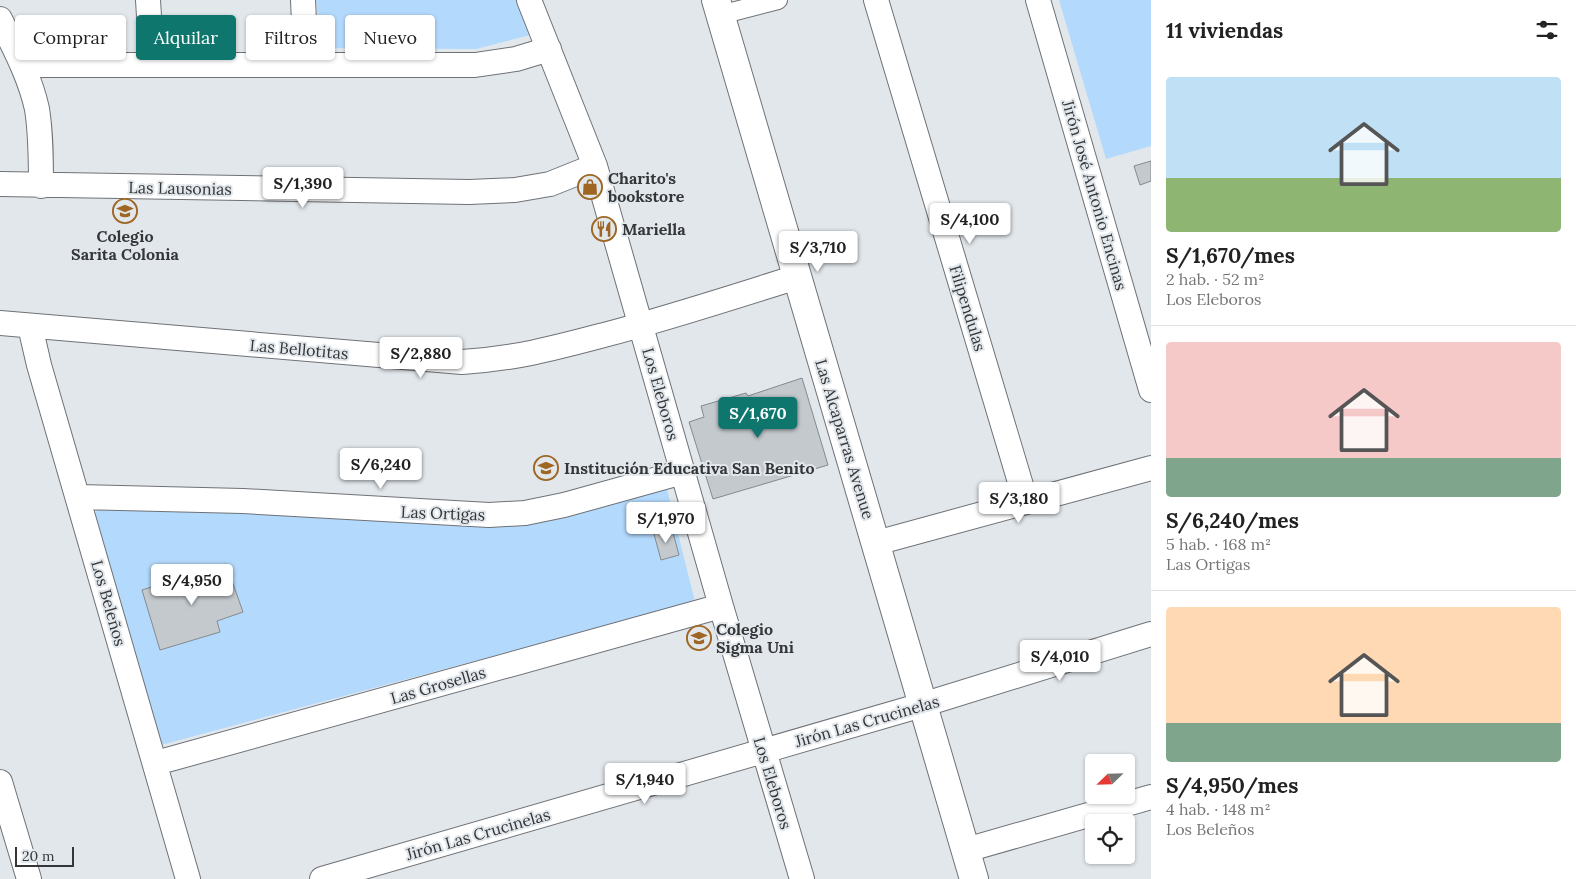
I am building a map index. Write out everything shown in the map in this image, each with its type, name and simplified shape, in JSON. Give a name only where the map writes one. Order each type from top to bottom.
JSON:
[{"type":"street","points":[[148,0],[152,65]]},
{"type":"street","points":[[303,0],[306,65]]},
{"type":"street","name":"Los Eleboros","points":[[530,0],[595,166],[763,751],[802,879]]},
{"type":"street","points":[[718,8],[778,0]]},
{"type":"street","name":"Filipendulas","points":[[876,0],[1026,502]]},
{"type":"street","name":"Jirón José Antonio Encinas","points":[[1038,0],[1151,390]]},
{"type":"street","name":"Las Alcaparras Avenue","points":[[718,8],[974,879]]},
{"type":"street","points":[[0,19],[23,65],[36,107],[41,141],[41,186]]},
{"type":"street","points":[[23,65],[475,66],[516,59],[550,49]]},
{"type":"street","name":"Las Lausonias","points":[[0,184],[469,192],[515,190],[550,184],[595,166]]},
{"type":"street","name":"Las Bellotitas","points":[[0,323],[462,362],[498,360],[539,352],[641,326],[797,276]]},
{"type":"street","name":"Los Beleños","points":[[30,326],[39,364],[188,879]]},
{"type":"street","points":[[876,543],[1151,468]]},
{"type":"street","name":"Las Ortigas","points":[[78,497],[243,502],[489,515],[525,513],[564,505],[683,472]]},
{"type":"street","name":"Las Grosellas","points":[[156,763],[721,606]]},
{"type":"street","name":"Jirón Las Crucinelas","points":[[322,879],[362,873],[763,751],[922,705],[1151,634]]},
{"type":"street","points":[[0,782],[29,879]]},
{"type":"street","points":[[966,850],[1151,797]]},
{"type":"shaded area","points":[[316,0],[516,0],[530,35],[476,49],[435,49],[435,15],[345,15],[345,48],[335,48],[335,15],[318,15]]},
{"type":"shaded area","points":[[1059,0],[1151,0],[1151,146],[1106,159]]},
{"type":"shaded area","points":[[666,485],[695,602],[161,745],[94,515],[102,503],[477,520]]},
{"type":"building","points":[[1151,161],[1151,181],[1140,185],[1134,166]]},
{"type":"building","points":[[802,378],[828,465],[713,499],[689,422],[704,417],[701,406],[746,393],[748,396]]},
{"type":"building","points":[[672,529],[679,555],[661,560],[654,534]]},
{"type":"building","points":[[226,564],[243,612],[217,621],[220,632],[160,650],[142,590]]},
{"type":"place","name":"Charito's bookstore","points":[[590,187]]},
{"type":"place","name":"Colegio Sarita Colonia","points":[[125,211]]},
{"type":"place","name":"Mariella","points":[[604,229]]},
{"type":"place","name":"Institución Educativa San Benito","points":[[546,468]]},
{"type":"place","name":"Colegio Sigma Uni","points":[[699,638]]}]
